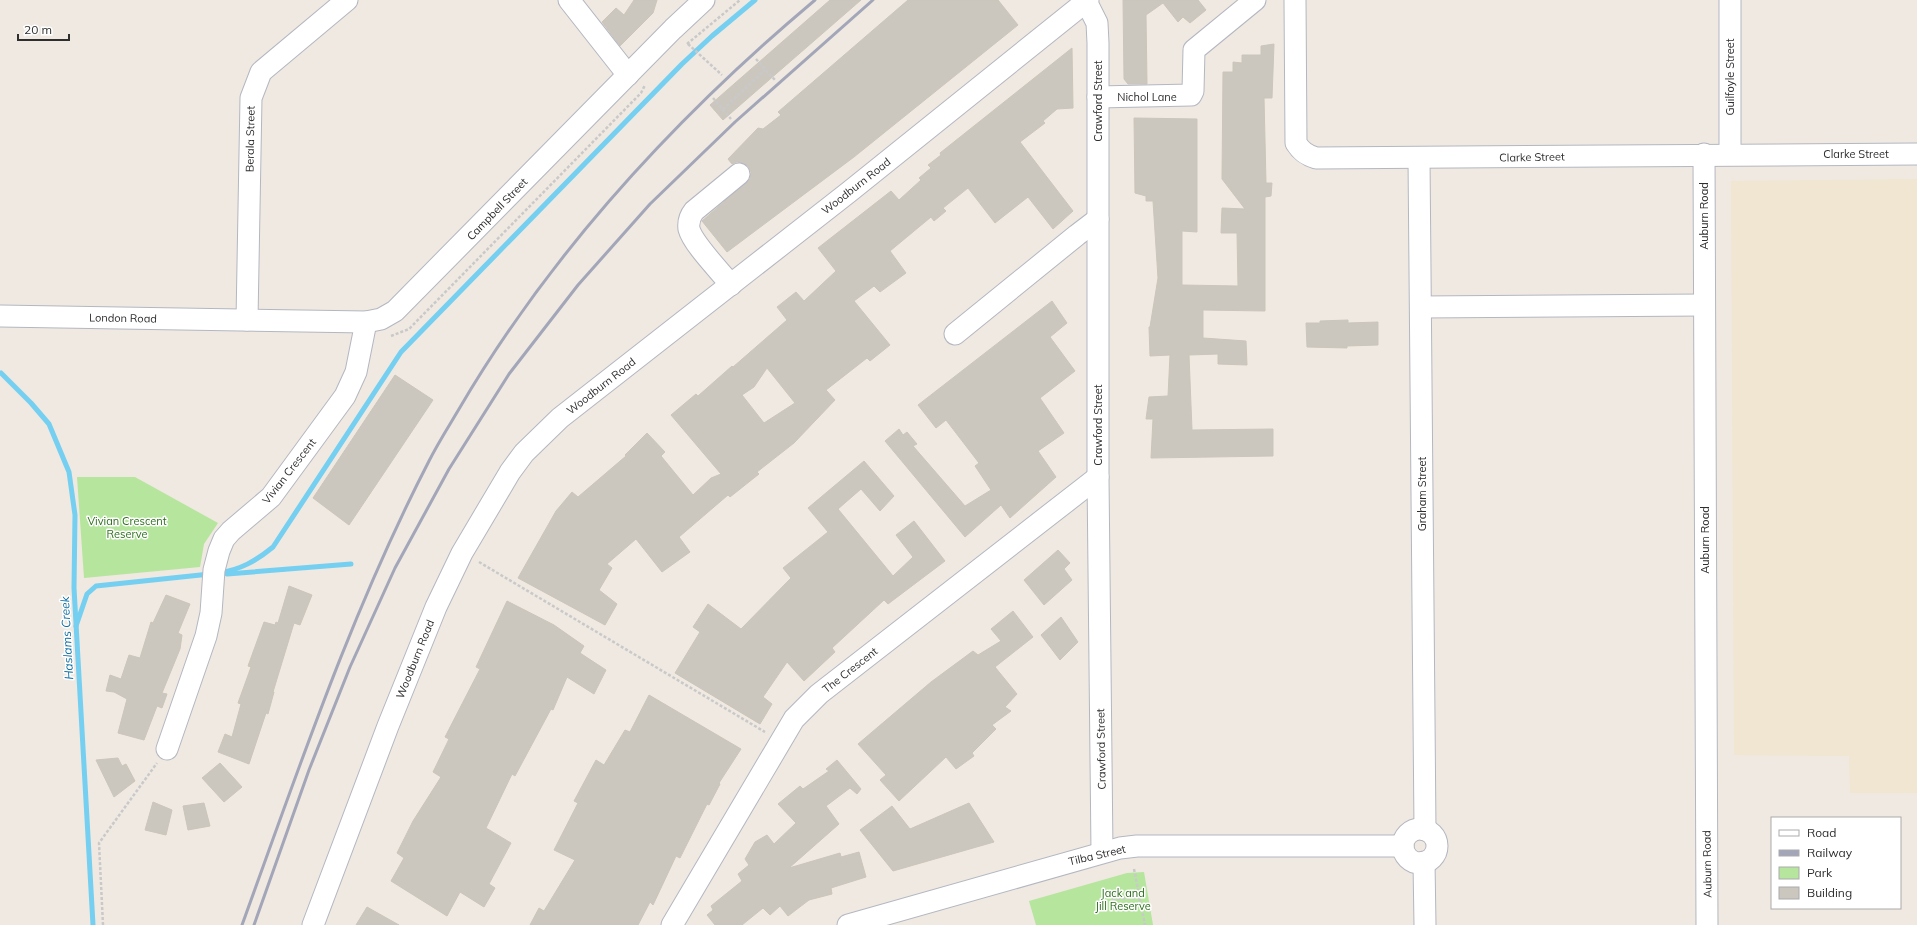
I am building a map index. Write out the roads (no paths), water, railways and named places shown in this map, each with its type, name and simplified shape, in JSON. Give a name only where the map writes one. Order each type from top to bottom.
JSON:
[{"type":"street","name":"Berala Street","points":[[247,320],[251,98],[261,72],[347,0]]},
{"type":"street","points":[[569,0],[628,75]]},
{"type":"street","name":"Campbell Street","points":[[247,320],[366,322],[381,319],[395,311],[704,0]]},
{"type":"street","name":"Nichol Lane","points":[[1098,97],[1191,95],[1194,50],[1255,0]]},
{"type":"street","name":"Clarke Street","points":[[1294,0],[1296,142],[1301,151],[1316,158],[1704,154],[1917,154]]},
{"type":"street","name":"Guilfoyle Street","points":[[1730,0],[1730,154]]},
{"type":"street","name":"Crawford Street","points":[[1087,1],[1097,23],[1098,477],[1102,852]]},
{"type":"street","name":"Woodburn Road","points":[[313,925],[388,726],[436,607],[462,553],[510,472],[524,453],[540,436],[849,192],[1087,1]]},
{"type":"street","name":"Auburn Road","points":[[1704,154],[1707,925]]},
{"type":"street","name":"Graham Street","points":[[1418,158],[1421,307],[1425,830]]},
{"type":"street","points":[[731,284],[694,238],[689,228],[689,222],[694,211],[740,174]]},
{"type":"street","points":[[955,334],[1098,219]]},
{"type":"street","points":[[1421,307],[1704,305]]},
{"type":"street","name":"London Road","points":[[0,316],[247,320]]},
{"type":"street","name":"Vivian Crescent","points":[[167,749],[206,636],[211,614],[214,577],[219,551],[224,539],[231,531],[271,497],[345,396],[356,372],[366,322]]},
{"type":"street","name":"The Crescent","points":[[672,925],[794,719],[819,694],[1098,477]]},
{"type":"street","points":[[1425,830],[1435,837],[1437,849],[1431,860],[1419,863],[1408,858],[1403,846],[1404,840],[1413,831],[1425,830]]},
{"type":"street","name":"Tilba Street","points":[[848,925],[1102,852],[1137,846],[1403,846]]},
{"type":"street","points":[[1424,862],[1425,925]]},
{"type":"waterway","points":[[218,573],[241,567],[260,557],[273,547],[401,352],[682,64],[712,36],[755,0]]},
{"type":"waterway","name":"Haslams Creek","points":[[1,373],[31,403],[49,424],[69,472],[75,515],[74,588],[93,925]]},
{"type":"waterway","points":[[227,574],[351,564]]},
{"type":"waterway","points":[[76,626],[87,594],[96,586],[210,574]]},
{"type":"railway","points":[[242,925],[306,748],[375,574],[432,454],[459,409],[495,351],[534,295],[576,241],[620,189],[666,139],[714,91],[764,44],[815,0]]},
{"type":"railway","points":[[254,925],[309,770],[350,667],[395,568],[449,469],[509,374],[578,285],[650,204],[735,122],[873,0]]},
{"type":"park label","name":"Vivian Crescent Reserve","points":[[127,527]]},
{"type":"park label","name":"Jack and Jill Reserve","points":[[1123,899]]}]
